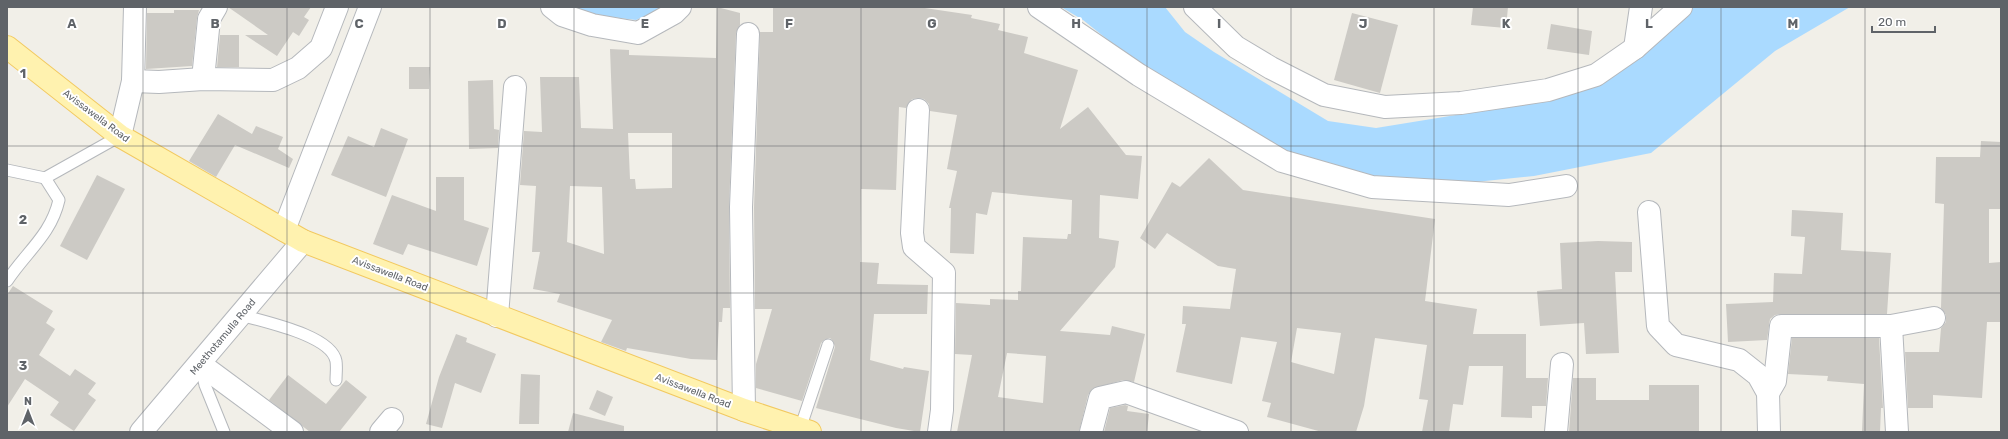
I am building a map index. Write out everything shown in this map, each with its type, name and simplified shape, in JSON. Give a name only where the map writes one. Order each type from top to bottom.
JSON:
[{"type":"main road","name":"Avissawella Road","points":[[7,47],[120,136],[303,241],[744,410],[805,430]]},
{"type":"street","points":[[120,136],[132,81],[135,7]]},
{"type":"street","points":[[203,79],[209,19],[216,7]]},
{"type":"street","points":[[132,81],[159,82],[203,79],[273,80],[298,68],[321,48],[337,7]]},
{"type":"street","points":[[284,230],[370,7]]},
{"type":"street","points":[[552,7],[562,16],[592,25],[638,33],[674,13],[680,7]]},
{"type":"street","points":[[1039,7],[1139,76],[1282,161],[1372,187],[1509,195],[1566,186]]},
{"type":"street","points":[[1195,7],[1236,47],[1271,68],[1324,95],[1385,107],[1461,103],[1548,90],[1596,75],[1635,48],[1681,7]]},
{"type":"street","points":[[1635,48],[1641,7]]},
{"type":"street","points":[[744,410],[741,207],[748,34]]},
{"type":"street","points":[[497,316],[514,87]]},
{"type":"street","points":[[918,110],[913,240],[914,247],[944,273],[942,410],[939,432]]},
{"type":"street","points":[[1649,212],[1658,326],[1676,345],[1739,360],[1758,375],[1768,393],[1769,432]]},
{"type":"street","name":"Meethotamulla Road","points":[[141,432],[303,241]]},
{"type":"street","points":[[1768,393],[1775,381],[1781,326],[1891,326],[1934,318]]},
{"type":"street","points":[[1891,326],[1897,432]]},
{"type":"street","points":[[200,364],[292,432]]},
{"type":"street","points":[[1556,432],[1562,364]]},
{"type":"street","points":[[1091,432],[1100,398],[1126,392],[1236,432]]},
{"type":"lane","points":[[7,170],[45,178],[120,136]]},
{"type":"lane","points":[[7,281],[19,262],[46,233],[57,210],[59,200],[45,178]]},
{"type":"lane","points":[[241,315],[310,336],[323,343],[336,360],[336,380]]},
{"type":"lane","points":[[805,430],[828,345]]},
{"type":"lane","points":[[200,364],[205,385],[224,432]]},
{"type":"water","points":[[568,7],[661,7],[660,9],[636,20],[578,13]]},
{"type":"water","points":[[1061,7],[1165,7],[1185,32],[1214,52],[1328,121],[1376,128],[1456,115],[1603,78],[1692,7],[1850,7],[1775,51],[1651,153],[1534,176],[1437,186],[1324,168],[1238,131],[1157,79],[1083,20]]},
{"type":"building","points":[[228,7],[311,7],[304,17],[309,20],[299,36],[293,32],[277,56],[245,35],[268,35]]},
{"type":"building","points":[[717,7],[740,13],[740,25],[736,33],[729,206],[730,308],[723,308],[722,322],[719,322],[717,360],[691,359],[627,348],[626,351],[601,342],[612,320],[557,302],[560,294],[533,289],[540,252],[532,252],[536,186],[520,185],[524,131],[542,132],[540,77],[579,77],[581,128],[613,129],[610,49],[629,50],[629,55],[716,58]],"holes":[[[628,133],[672,133],[672,188],[636,189],[635,179],[630,179]],[[570,186],[602,187],[604,254],[567,242]]]},
{"type":"building","points":[[773,7],[918,7],[972,15],[971,18],[1000,24],[998,30],[1028,37],[1024,53],[1078,70],[1060,129],[1088,107],[1126,155],[1142,156],[1138,199],[1100,195],[1099,238],[1119,241],[1115,267],[1060,331],[1110,335],[1112,326],[1145,334],[1134,382],[1123,380],[1092,389],[1088,395],[1079,432],[957,432],[972,355],[955,354],[956,303],[990,305],[990,299],[1018,300],[1018,291],[1021,291],[1023,237],[1067,239],[1068,234],[1071,234],[1072,200],[992,192],[987,215],[976,213],[974,254],[950,253],[951,208],[949,208],[957,171],[947,169],[957,115],[930,111],[929,104],[924,99],[919,98],[912,99],[906,108],[899,107],[896,190],[861,189],[860,262],[879,263],[877,284],[928,285],[927,314],[874,314],[870,360],[903,369],[904,367],[929,371],[920,432],[896,428],[816,408],[835,347],[830,338],[821,343],[802,401],[756,388],[756,364],[772,309],[755,309],[754,207],[760,32],[773,32]],"holes":[[[1007,353],[1046,356],[1043,403],[998,397]]]},
{"type":"building","points":[[1473,7],[1508,7],[1506,28],[1471,25]]},
{"type":"building","points":[[174,10],[199,10],[192,66],[146,69],[147,13],[174,13]]},
{"type":"building","points":[[1352,13],[1398,25],[1380,93],[1334,80]]},
{"type":"building","points":[[1551,24],[1592,31],[1589,55],[1547,49]]},
{"type":"building","points":[[220,35],[239,35],[239,67],[217,67]]},
{"type":"building","points":[[409,67],[430,67],[429,89],[409,89]]},
{"type":"building","points":[[493,80],[494,129],[499,130],[498,148],[469,149],[468,81]]},
{"type":"building","points":[[218,114],[252,134],[256,126],[283,137],[278,149],[293,159],[289,168],[235,145],[216,177],[189,161]]},
{"type":"building","points":[[381,128],[408,139],[386,197],[331,175],[348,136],[374,147]]},
{"type":"building","points":[[1981,141],[2001,142],[2001,209],[1989,209],[1989,263],[2001,262],[2001,322],[1987,322],[1982,398],[1933,395],[1933,408],[1908,408],[1905,352],[1939,352],[1941,328],[1946,322],[1946,315],[1941,308],[1944,204],[1935,203],[1936,157],[1980,157]]},
{"type":"building","points":[[1209,158],[1243,190],[1435,219],[1425,301],[1477,309],[1473,334],[1526,334],[1526,378],[1548,378],[1546,406],[1532,406],[1532,418],[1501,417],[1503,366],[1469,366],[1463,405],[1453,404],[1449,432],[1422,432],[1428,400],[1419,399],[1427,345],[1375,338],[1364,406],[1356,432],[1322,432],[1267,417],[1271,403],[1262,401],[1277,342],[1241,337],[1232,384],[1176,372],[1186,324],[1182,324],[1183,306],[1230,309],[1236,269],[1218,266],[1167,233],[1155,249],[1140,238],[1172,182],[1180,187]],"holes":[[[1297,328],[1341,333],[1334,374],[1291,362]]]},
{"type":"building","points":[[97,175],[125,189],[87,260],[60,246]]},
{"type":"building","points":[[436,177],[464,177],[464,220],[489,228],[477,266],[408,244],[403,255],[373,244],[392,195],[436,211]]},
{"type":"building","points":[[1792,210],[1843,213],[1841,250],[1891,253],[1887,314],[1775,315],[1770,319],[1767,340],[1728,342],[1726,304],[1773,302],[1774,273],[1802,274],[1805,237],[1791,236]]},
{"type":"building","points":[[1598,241],[1632,242],[1632,272],[1615,272],[1619,353],[1586,354],[1584,323],[1540,326],[1537,291],[1562,289],[1560,243]]},
{"type":"building","points":[[13,286],[53,311],[46,323],[55,329],[39,355],[70,376],[75,369],[96,383],[88,394],[96,400],[74,431],[50,415],[59,402],[25,379],[7,407],[7,295]]},
{"type":"building","points":[[456,334],[467,338],[466,342],[496,354],[481,393],[455,383],[442,428],[426,424],[439,377]]},
{"type":"building","points":[[1792,338],[1879,338],[1883,408],[1881,408],[1880,432],[1862,432],[1864,384],[1827,381],[1828,376],[1788,374]]},
{"type":"building","points":[[521,374],[540,375],[539,424],[519,424]]},
{"type":"building","points":[[288,375],[326,404],[346,380],[367,397],[339,432],[310,432],[269,400]]},
{"type":"building","points":[[1573,378],[1596,378],[1596,400],[1649,400],[1649,385],[1699,385],[1699,432],[1569,432]]},
{"type":"building","points":[[597,390],[613,397],[605,416],[589,409]]},
{"type":"building","points":[[1125,405],[1128,406],[1127,411],[1149,414],[1147,432],[1104,432],[1110,408]]},
{"type":"building","points":[[573,413],[624,426],[624,432],[568,432]]}]
